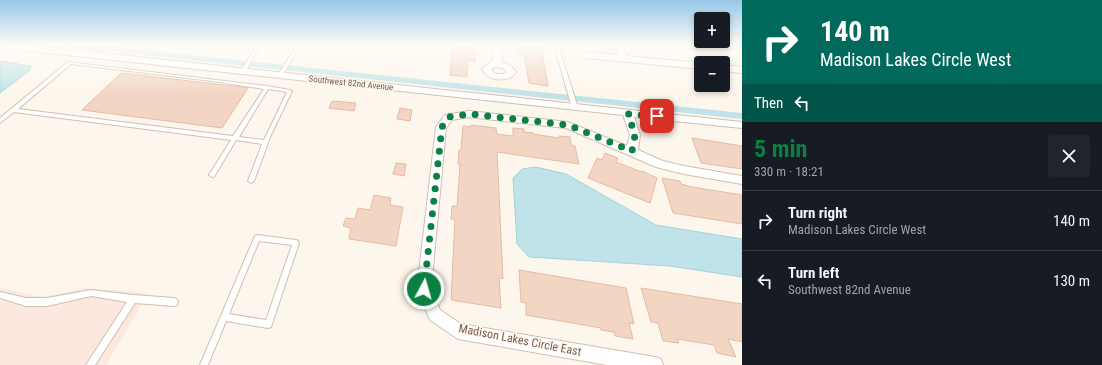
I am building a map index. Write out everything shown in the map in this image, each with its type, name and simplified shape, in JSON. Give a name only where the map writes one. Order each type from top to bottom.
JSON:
[{"type":"street","name":"Southwest 82nd Avenue","points":[[174,62],[245,69],[280,75],[575,105],[628,114],[742,125]]},
{"type":"street","points":[[657,62],[694,65]]},
{"type":"street","points":[[730,69],[742,70]]},
{"type":"street","name":"Madison Lakes Circle East","points":[[632,151],[568,125],[470,114],[449,117],[442,127],[424,289],[435,315],[458,331],[655,365]]},
{"type":"street","points":[[628,114],[635,135],[632,151],[666,165],[742,180]]},
{"type":"lane","points":[[245,69],[249,62]]},
{"type":"lane","points":[[280,75],[288,62]]},
{"type":"lane","points":[[561,62],[575,105]]},
{"type":"lane","points":[[0,121],[70,63],[290,91],[264,142],[251,181]]},
{"type":"lane","points":[[212,175],[267,87]]},
{"type":"lane","points":[[13,110],[264,142]]},
{"type":"lane","points":[[204,365],[224,317],[258,238],[296,243],[268,324],[224,317]]},
{"type":"lane","points":[[0,295],[26,302],[47,302],[91,293],[133,299],[174,302]]},
{"type":"lane","points":[[90,365],[133,299]]},
{"type":"shaded area","points":[[0,288],[42,297],[86,288],[148,293],[106,365],[0,365]]},
{"type":"water","points":[[0,62],[31,66],[29,71],[0,93]]},
{"type":"water","points":[[536,167],[566,174],[656,225],[742,239],[742,277],[670,266],[529,257],[517,244],[513,178],[522,169]]},
{"type":"building","points":[[451,62],[468,62],[467,77],[450,75]]},
{"type":"building","points":[[525,62],[544,62],[548,86],[529,83]]},
{"type":"building","points":[[121,73],[248,88],[222,128],[82,110]]},
{"type":"building","points":[[332,101],[356,103],[354,111],[329,108]]},
{"type":"building","points":[[400,108],[412,110],[410,121],[397,119]]},
{"type":"building","points":[[471,125],[496,128],[497,134],[513,136],[513,128],[524,129],[524,132],[533,134],[559,138],[559,136],[570,137],[571,145],[575,146],[579,164],[497,152],[503,279],[499,278],[501,308],[451,300],[455,219],[451,219],[452,206],[457,206],[460,164],[458,164],[459,150],[461,150],[463,126],[471,127]]},
{"type":"building","points":[[692,138],[742,146],[742,169],[701,163]]},
{"type":"building","points":[[605,153],[618,158],[616,162],[657,178],[650,203],[588,178],[597,158],[602,160]]},
{"type":"building","points":[[396,163],[406,164],[404,176],[393,174]]},
{"type":"building","points":[[662,178],[680,181],[681,184],[692,187],[742,195],[742,224],[673,213]]},
{"type":"building","points":[[374,195],[391,198],[390,205],[403,207],[396,246],[349,239],[351,228],[343,226],[346,218],[355,219],[358,208],[370,210]]},
{"type":"building","points":[[519,270],[626,288],[634,324],[629,323],[633,339],[615,336],[614,332],[601,330],[601,328],[526,315],[526,303],[521,302]]},
{"type":"building","points":[[641,288],[742,304],[742,342],[728,339],[736,357],[717,353],[714,345],[677,339],[679,343],[663,341],[658,323],[651,322]]},
{"type":"waterway","points":[[230,62],[742,116]]},
{"type":"route","points":[[424,289],[442,127],[449,117],[470,114],[568,125],[632,151],[635,135],[628,114],[657,116]]}]
